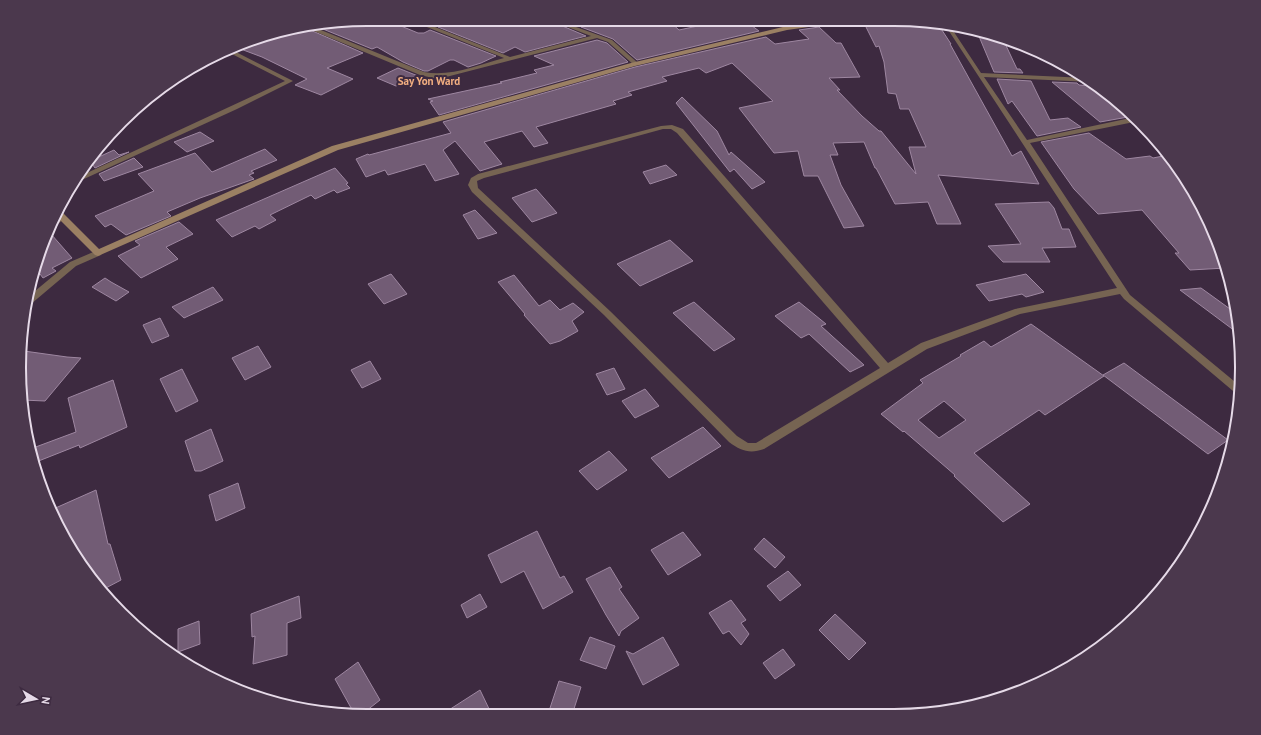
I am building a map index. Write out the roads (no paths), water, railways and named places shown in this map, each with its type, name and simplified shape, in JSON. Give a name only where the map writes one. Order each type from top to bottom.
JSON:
[{"type":"street","points":[[428,26],[511,58]]},
{"type":"street","points":[[570,26],[598,36],[614,44],[636,64]]},
{"type":"street","points":[[34,297],[73,264],[335,148],[636,64],[797,26]]},
{"type":"street","points":[[317,30],[429,76],[446,75],[598,36]]},
{"type":"street","points":[[950,31],[978,75],[1026,142],[1127,297],[1234,387]]},
{"type":"street","points":[[85,177],[290,81],[234,53]]},
{"type":"street","points":[[978,75],[1076,79]]},
{"type":"street","points":[[1026,142],[1129,121]]},
{"type":"street","points":[[887,369],[680,131],[675,128],[663,126],[481,176],[474,179],[472,182],[472,186],[475,190],[607,313],[727,433],[741,445],[753,448],[760,446],[887,369],[924,346],[1018,311],[1123,290]]},
{"type":"street","points":[[60,218],[98,253]]},
{"type":"district","name":"Say Yon Ward","points":[[429,81]]}]
